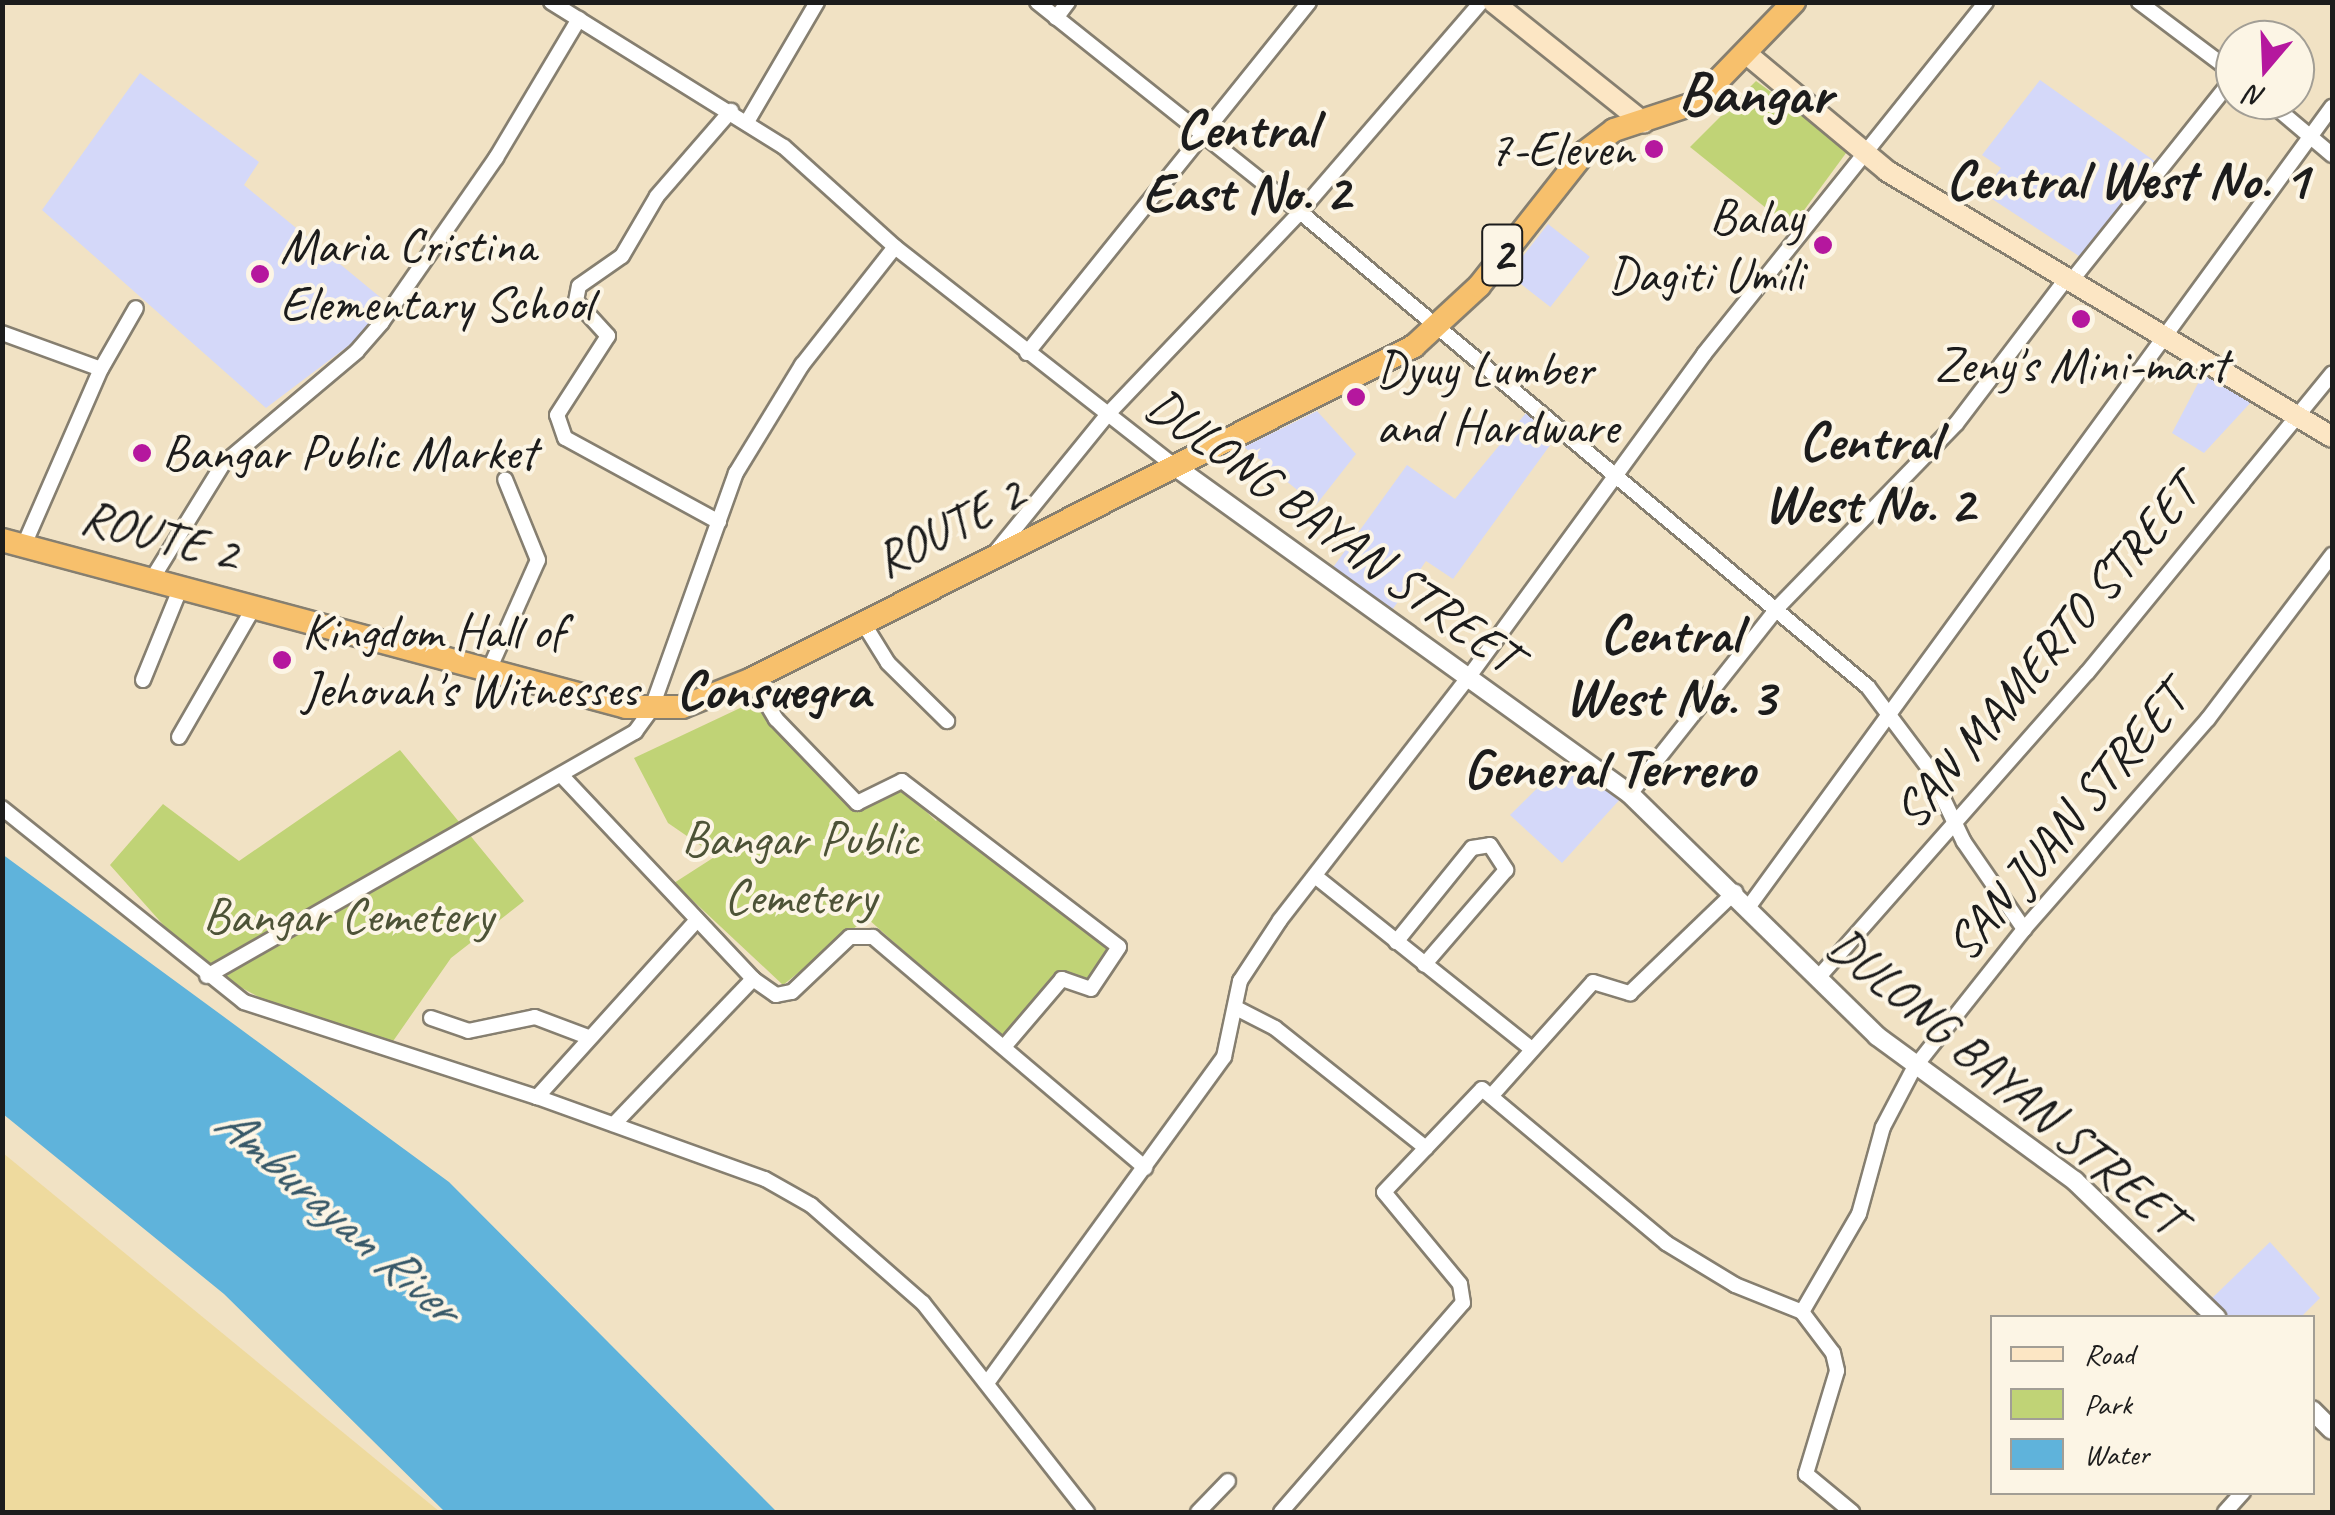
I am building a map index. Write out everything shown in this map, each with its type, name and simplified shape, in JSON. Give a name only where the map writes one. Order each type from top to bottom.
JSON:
[{"type":"highway","name":"ROUTE 2","points":[[14,542],[650,710],[682,707],[752,679],[994,554],[1390,359],[1438,329],[1585,152],[1614,130],[1644,124],[1696,104],[1748,55],[1784,6]]},
{"type":"main road","points":[[1493,2],[1644,124]]},
{"type":"main road","points":[[1748,55],[1861,152],[2332,437]]},
{"type":"street","name":"DULONG BAYAN STREET","points":[[551,2],[784,147],[895,247],[1173,465],[1630,794],[1750,905],[1817,979],[1914,1068],[2075,1181],[2214,1315]]},
{"type":"street","points":[[746,122],[817,2]]},
{"type":"street","points":[[1036,2],[1300,212],[1613,477],[1778,607],[1888,710],[1928,767],[1955,824],[2024,929]]},
{"type":"street","points":[[1056,18],[1068,2]]},
{"type":"street","points":[[1027,353],[1310,2]]},
{"type":"street","points":[[994,554],[1108,415],[1300,212],[1481,2]]},
{"type":"street","points":[[987,1383],[1224,1057],[1247,968],[1861,152],[1986,2]]},
{"type":"street","points":[[2139,2],[2215,60]]},
{"type":"street","points":[[152,579],[223,464],[357,351],[382,322],[496,158],[579,20]]},
{"type":"street","points":[[1630,794],[1778,607],[1956,424],[2215,100]]},
{"type":"street","points":[[1750,905],[1888,710],[2332,107]]},
{"type":"street","points":[[719,522],[565,438],[557,415],[608,336],[576,300],[577,290],[622,256],[657,196],[730,111]]},
{"type":"street","points":[[2291,120],[2332,155]]},
{"type":"street","points":[[206,976],[635,732],[650,710],[666,653],[736,473],[802,365],[895,247]]},
{"type":"street","points":[[14,542],[101,368],[136,308]]},
{"type":"street","points":[[2,333],[101,368]]},
{"type":"street","name":"SAN MAMERTO STREET","points":[[1817,979],[1955,824],[2332,374]]},
{"type":"street","points":[[489,670],[538,560],[505,479]]},
{"type":"street","name":"SAN JUAN STREET","points":[[1802,1312],[1858,1214],[1882,1127],[1914,1068],[2024,929],[2195,734],[2332,555]]},
{"type":"street","points":[[143,680],[181,587]]},
{"type":"street","points":[[179,737],[254,607]]},
{"type":"street","points":[[862,621],[888,663],[947,721]]},
{"type":"street","points":[[752,679],[776,719],[857,803],[902,781],[1119,947],[1091,989],[1062,978],[1004,1047]]},
{"type":"street","points":[[562,776],[753,979],[776,995],[789,994],[861,934],[883,943],[1145,1168]]},
{"type":"street","points":[[2,808],[206,976],[244,1002],[537,1097],[801,1197],[923,1302],[1087,1512]]},
{"type":"street","points":[[1396,942],[1472,848],[1490,845],[1506,870],[1424,965]]},
{"type":"street","points":[[1315,876],[1532,1049]]},
{"type":"street","points":[[1493,1094],[1592,982],[1630,994],[1735,892]]},
{"type":"street","points":[[537,1097],[697,920]]},
{"type":"street","points":[[614,1124],[753,979]]},
{"type":"street","points":[[1236,1008],[1275,1028],[1426,1148]]},
{"type":"street","points":[[431,1018],[468,1031],[534,1017],[588,1037]]},
{"type":"street","points":[[1281,1512],[1463,1303],[1460,1284],[1384,1194],[1478,1090],[1493,1094],[1666,1243],[1735,1285],[1802,1312],[1834,1353],[1837,1371],[1806,1474],[1852,1512]]},
{"type":"street","points":[[1198,1512],[1228,1482]]},
{"type":"shaded area","points":[[140,73],[259,162],[244,185],[386,302],[364,334],[266,408],[42,210]]},
{"type":"shaded area","points":[[2040,80],[2156,162],[2082,258],[1983,193],[2001,168],[1982,155]]},
{"type":"shaded area","points":[[1548,224],[1590,257],[1550,307],[1509,274]]},
{"type":"shaded area","points":[[2205,370],[2253,400],[2204,453],[2172,433]]},
{"type":"shaded area","points":[[1317,411],[1356,454],[1316,505],[1244,447]]},
{"type":"shaded area","points":[[1526,413],[1556,437],[1453,579],[1426,561],[1388,616],[1329,573],[1407,465],[1455,499]]},
{"type":"shaded area","points":[[1569,757],[1623,796],[1562,863],[1510,815]]},
{"type":"shaded area","points":[[2270,1242],[2320,1298],[2303,1315],[2220,1315],[2207,1303]]},
{"type":"green space","points":[[1756,81],[1849,149],[1791,228],[1690,147]]},
{"type":"green space","name":"Bangar Public Cemetery","points":[[755,701],[860,810],[896,783],[936,821],[941,815],[1114,948],[1084,985],[1058,974],[1005,1042],[867,918],[783,985],[674,883],[716,856],[668,823],[634,758]]},
{"type":"green space","name":"Bangar Cemetery","points":[[400,750],[524,901],[451,958],[389,1047],[285,1011],[199,965],[110,865],[163,804],[239,861]]},
{"type":"sand","points":[[3,1153],[440,1512],[3,1512]]},
{"type":"water","name":"Amburayan River","points":[[2,854],[449,1182],[777,1512],[445,1512],[224,1294],[3,1114]]},
{"type":"place","name":"7-Eleven","points":[[1654,149]]},
{"type":"place","name":"Balay Dagiti Umili","points":[[1823,245]]},
{"type":"place","name":"Maria Cristina Elementary School","points":[[260,274]]},
{"type":"place","name":"Zeny's Mini-mart","points":[[2081,319]]},
{"type":"place","name":"Dyuy Lumber and Hardware","points":[[1356,397]]},
{"type":"place","name":"Bangar Public Market","points":[[142,453]]},
{"type":"place","name":"Kingdom Hall of Jehovah's Witnesses","points":[[282,660]]},
{"type":"district","name":"Bangar","points":[[1755,93]]},
{"type":"district","name":"Central East No. 2","points":[[1246,160]]},
{"type":"district","name":"Central West No. 1","points":[[2127,181]]},
{"type":"district","name":"Central West No. 2","points":[[1869,472]]},
{"type":"district","name":"Central West No. 3","points":[[1670,666]]},
{"type":"district","name":"Consuegra","points":[[773,691]]},
{"type":"district","name":"General Terrero","points":[[1609,769]]}]
